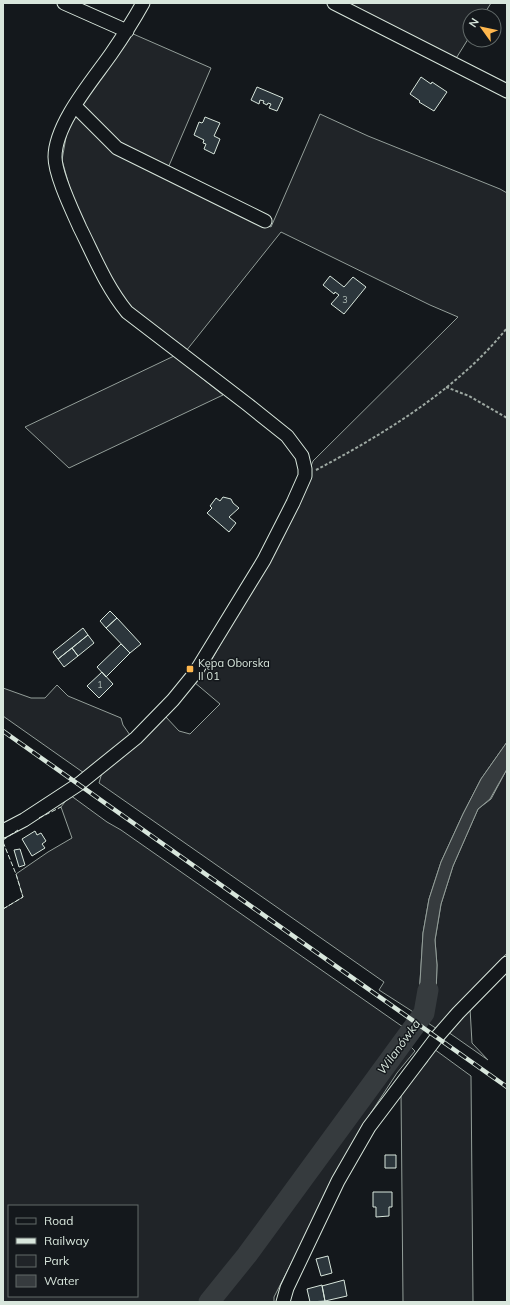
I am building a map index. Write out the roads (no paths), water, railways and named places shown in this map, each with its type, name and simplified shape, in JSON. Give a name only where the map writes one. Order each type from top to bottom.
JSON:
[{"type":"street","points":[[64,3],[127,31]]},
{"type":"street","points":[[3,831],[24,820],[79,784],[136,738],[173,700],[195,673],[264,560],[305,476],[302,456],[287,436],[127,312],[114,296],[70,206],[56,168],[55,156],[58,140],[64,124],[127,31],[143,3]]},
{"type":"street","points":[[334,3],[507,91]]},
{"type":"street","points":[[75,106],[117,148],[266,221]]},
{"type":"street","points":[[282,1302],[338,1181],[369,1127],[437,1038],[507,963]]},
{"type":"water","points":[[507,742],[507,769],[490,799],[478,809],[453,866],[441,904],[435,940],[437,965],[436,995],[425,1021],[418,1015],[423,933],[429,899],[441,862],[463,814],[481,779]]},
{"type":"waterway","name":"Wilanówka","points":[[209,1302],[247,1255],[424,1013],[428,990]]},
{"type":"railway","points":[[3,731],[507,1087]]},
{"type":"place","name":"Kępa Oborska II 01","points":[[190,669]]}]
